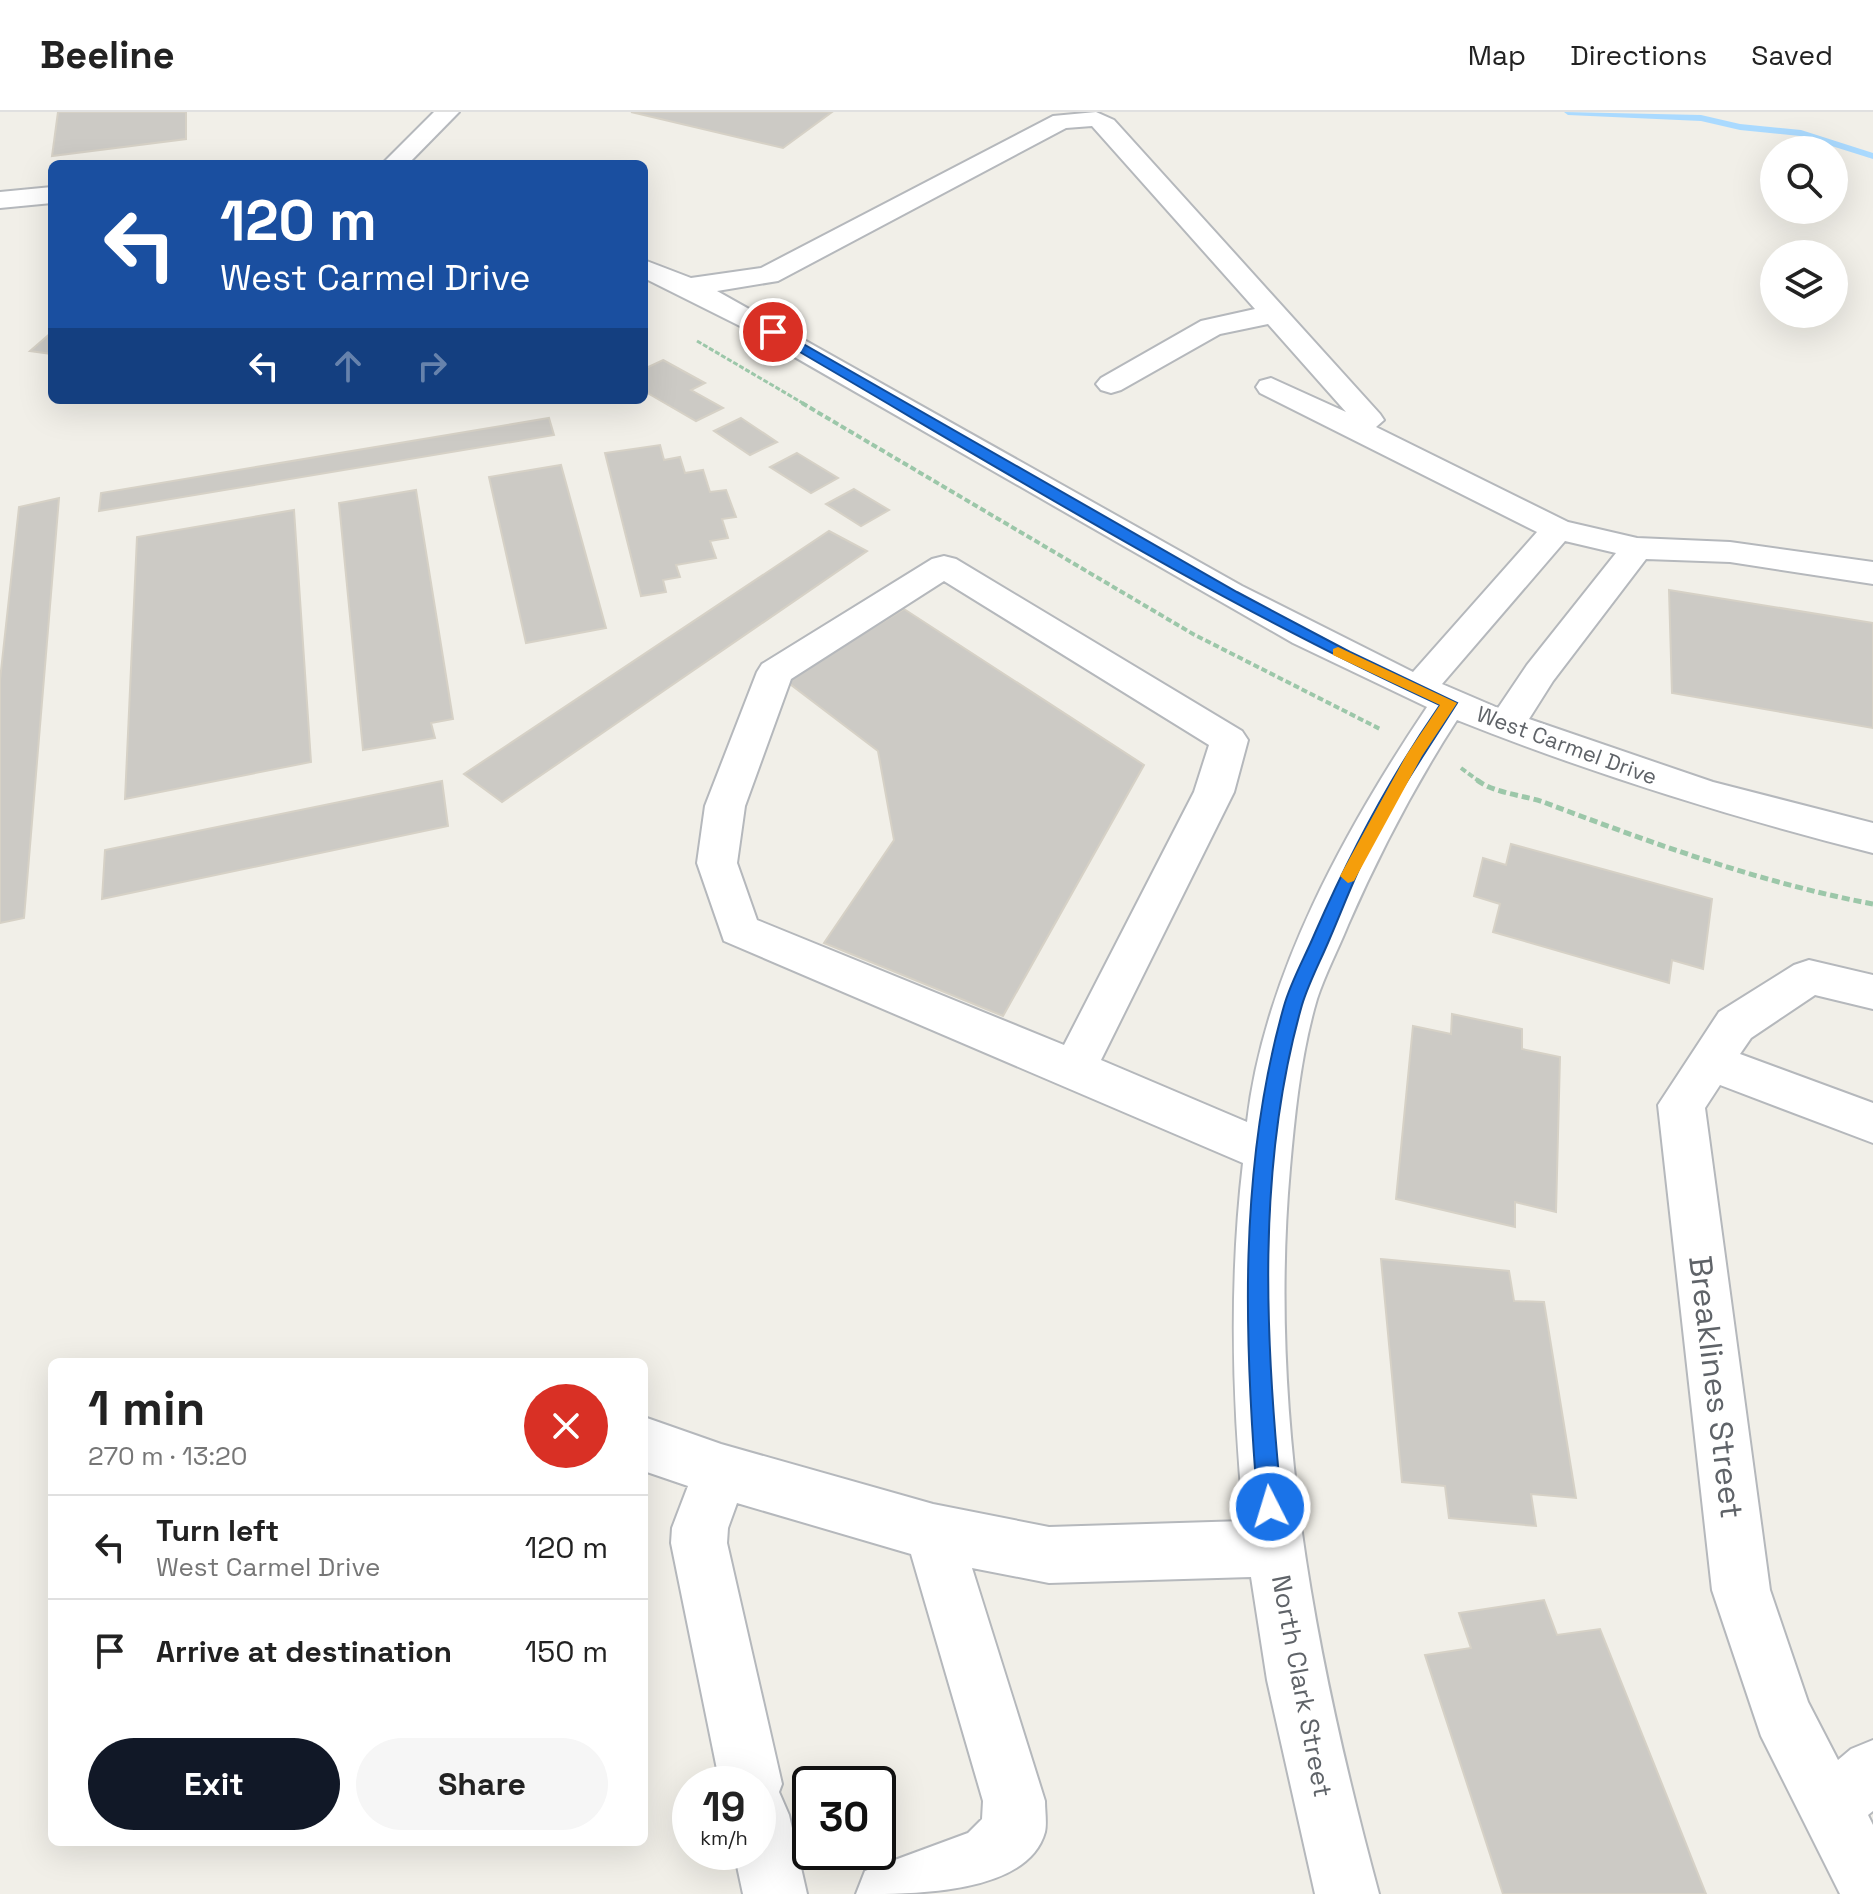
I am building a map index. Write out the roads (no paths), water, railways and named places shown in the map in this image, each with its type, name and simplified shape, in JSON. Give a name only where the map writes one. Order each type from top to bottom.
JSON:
[{"type":"street","points":[[398,160],[447,112]]},
{"type":"street","points":[[687,287],[762,278],[1061,121],[1096,119],[1106,125],[1369,420]]},
{"type":"street","points":[[0,200],[48,195]]},
{"type":"street","name":"West Carmel Drive","points":[[648,270],[746,317],[1232,595],[1344,655],[1549,743],[1679,785],[1873,838]]},
{"type":"street","points":[[746,317],[762,278]]},
{"type":"street","points":[[1111,384],[1211,327],[1274,314]]},
{"type":"street","points":[[1271,387],[1557,529],[1637,548],[1730,552],[1873,573]]},
{"type":"street","name":"North Clark Street","points":[[1347,1894],[1329,1831],[1297,1672],[1277,1548],[1261,1412],[1260,1278],[1265,1151],[1275,1087],[1294,1003],[1358,854],[1415,754],[1434,696],[1557,529]]},
{"type":"street","points":[[1506,725],[1540,673],[1637,548]]},
{"type":"street","points":[[1074,1069],[1214,792],[1229,740],[944,566],[775,672],[725,806],[717,863],[739,930],[1265,1151]]},
{"type":"street","name":"Breaklines Street","points":[[1873,992],[1809,977],[1735,1025],[1681,1105],[1741,1590],[1782,1715],[1851,1789],[1873,1891]]},
{"type":"street","points":[[1710,1062],[1873,1123]]},
{"type":"street","points":[[648,1445],[721,1471],[933,1532],[1049,1555],[1277,1548]]},
{"type":"street","points":[[721,1471],[700,1528],[699,1543],[747,1766]]},
{"type":"street","points":[[888,1894],[989,1857],[1013,1832],[1014,1801],[933,1532]]},
{"type":"street","points":[[770,1870],[775,1894]]},
{"type":"waterway","points":[[1568,112],[1701,118],[1740,127],[1801,133],[1873,156]]}]
